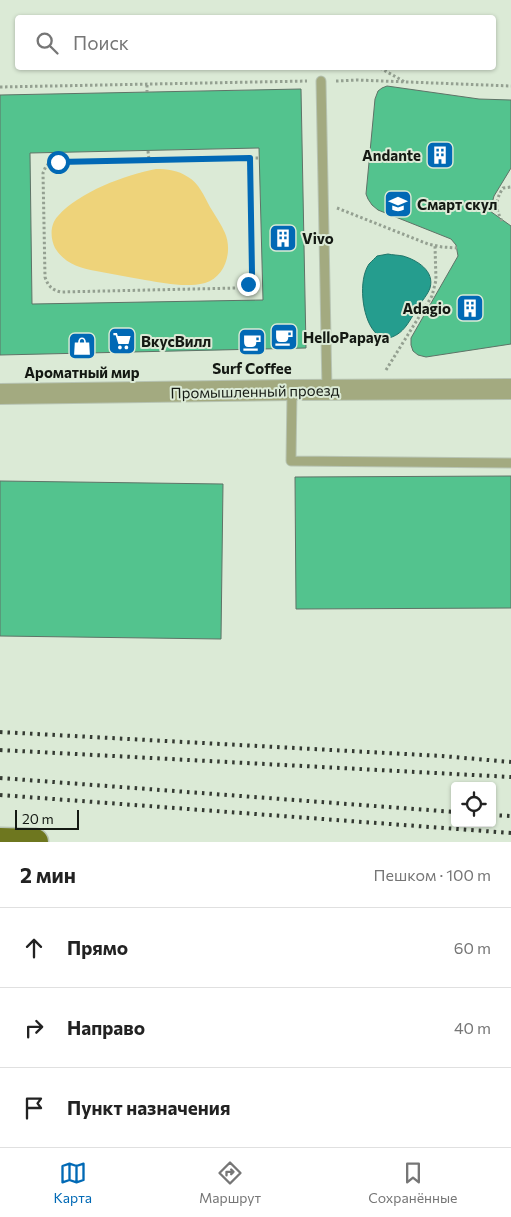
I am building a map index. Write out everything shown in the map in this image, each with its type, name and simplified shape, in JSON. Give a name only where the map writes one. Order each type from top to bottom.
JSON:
[{"type":"main road","points":[[0,841],[35,842]]},
{"type":"street","name":"Промышленный проезд","points":[[0,394],[511,389]]},
{"type":"lane","points":[[320,81],[327,390]]},
{"type":"lane","points":[[292,390],[291,461],[511,463]]},
{"type":"path","points":[[384,70],[406,82]]},
{"type":"path","points":[[0,87],[357,80],[511,86]]},
{"type":"path","points":[[147,85],[147,92]]},
{"type":"path","points":[[148,151],[149,160]]},
{"type":"path","points":[[250,158],[252,273],[251,279],[244,287],[61,292],[50,288],[45,277],[43,173],[46,166],[51,162],[250,158],[260,158]]},
{"type":"path","points":[[502,221],[498,212],[497,200],[503,188],[511,187]]},
{"type":"path","points":[[323,203],[435,246],[457,248]]},
{"type":"path","points":[[385,370],[432,296],[436,280],[435,246]]},
{"type":"shaded area","points":[[156,169],[172,170],[192,180],[198,186],[222,226],[228,248],[226,263],[218,275],[205,283],[167,284],[84,268],[63,258],[55,248],[52,240],[52,227],[55,219],[67,207],[90,192],[117,180]]},
{"type":"water","points":[[388,254],[403,256],[419,263],[427,271],[431,282],[428,293],[408,324],[396,335],[383,339],[370,325],[364,308],[363,279],[369,264],[377,256]]},
{"type":"building","name":"Andante","points":[[387,86],[479,99],[511,100],[511,168],[494,196],[490,211],[511,226],[511,344],[426,357],[418,355],[413,351],[411,338],[458,256],[456,245],[451,239],[378,210],[368,199],[366,194],[375,99],[378,91]]},
{"type":"building","name":"Vivo","points":[[301,89],[306,348],[0,355],[0,95]],"holes":[[[259,148],[263,300],[32,304],[30,153]]]},
{"type":"building","points":[[511,476],[511,608],[296,609],[295,477]]},
{"type":"building","points":[[0,481],[223,484],[221,639],[0,636]]},
{"type":"railway","points":[[0,732],[442,756],[511,762]]},
{"type":"railway","points":[[0,750],[511,777]]},
{"type":"railway","points":[[0,778],[451,812]]},
{"type":"railway","points":[[0,795],[511,833]]},
{"type":"railway","points":[[496,815],[511,816]]},
{"type":"place","name":"Andante","points":[[440,155]]},
{"type":"place","name":"Смарт скул","points":[[398,204]]},
{"type":"place","name":"Vivo","points":[[283,238]]},
{"type":"place","name":"Adagio","points":[[470,308]]},
{"type":"place","name":"HelloPapaya","points":[[284,337]]},
{"type":"place","name":"ВкусВилл","points":[[122,341]]},
{"type":"place","name":"Surf Coffee","points":[[252,342]]},
{"type":"place","name":"Ароматный мир","points":[[82,346]]},
{"type":"route","points":[[58,162],[250,158],[252,273],[248,284]]}]
